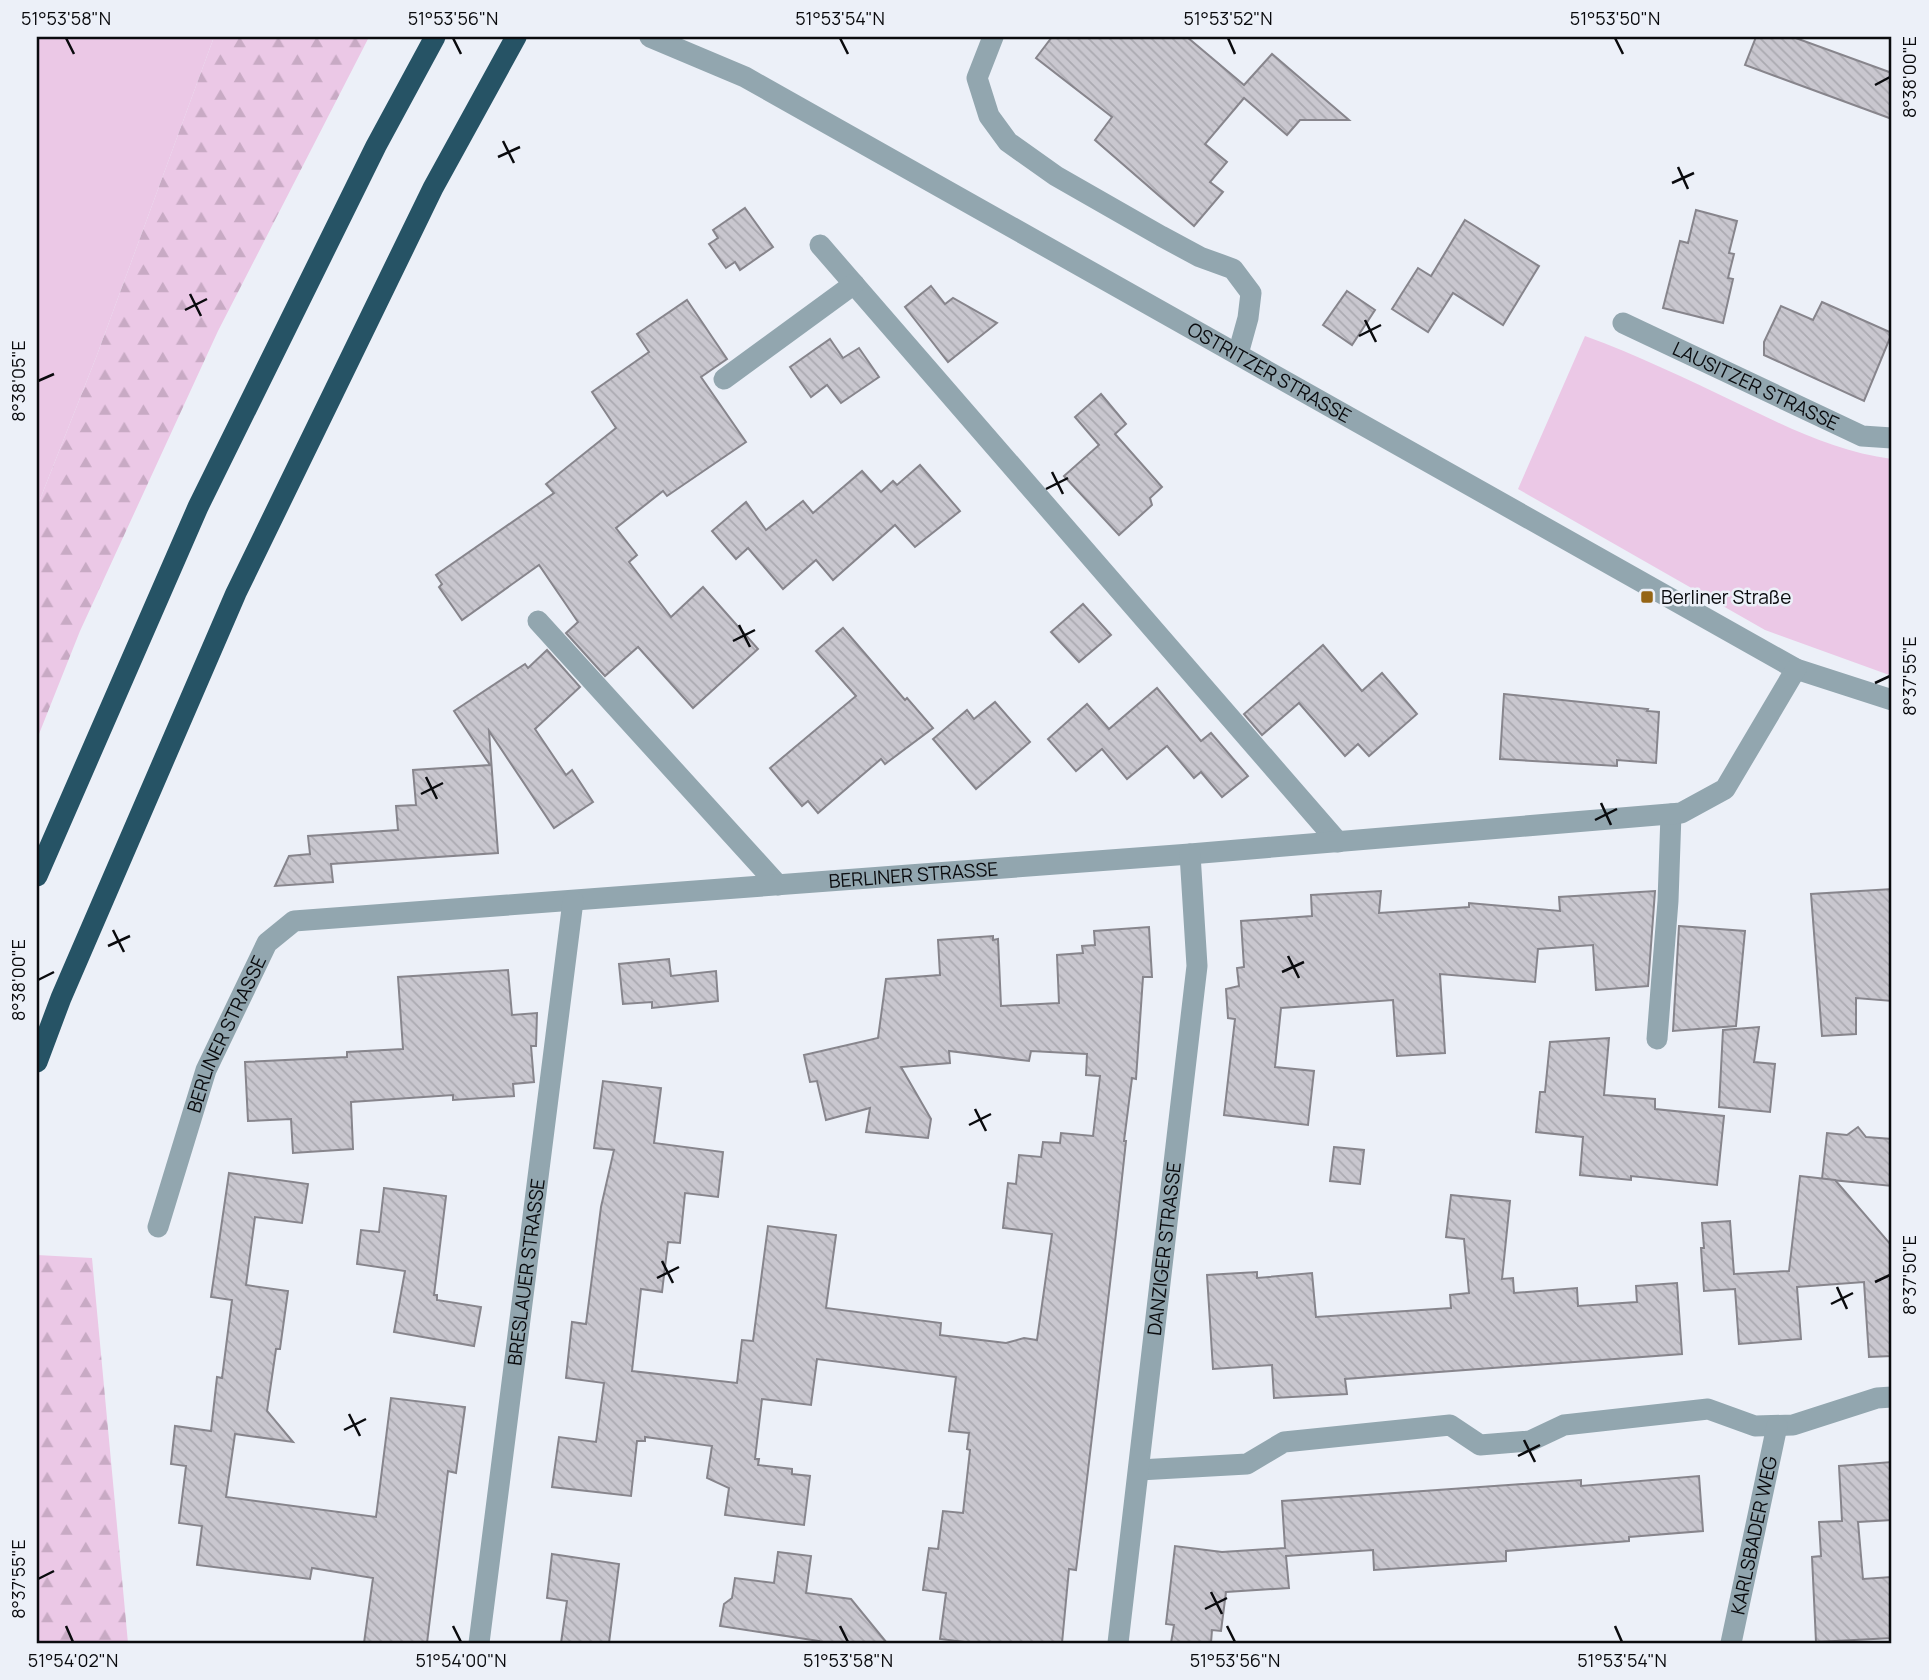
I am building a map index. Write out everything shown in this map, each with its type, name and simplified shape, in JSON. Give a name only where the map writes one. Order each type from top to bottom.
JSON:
[{"type":"highway","points":[[37,876],[198,508],[376,146],[435,37]]},
{"type":"highway","points":[[37,1062],[61,998],[236,593],[433,188],[516,37]]},
{"type":"street","name":"OSTRITZER STRASSE","points":[[650,37],[745,77],[1796,669],[1892,700]]},
{"type":"street","points":[[993,37],[977,78],[989,116],[1008,142],[1056,176],[1160,236],[1200,257],[1233,269],[1251,293],[1248,318],[1238,354]]},
{"type":"street","points":[[820,245],[1338,842]]},
{"type":"street","points":[[724,379],[853,284]]},
{"type":"street","name":"LAUSITZER STRASSE","points":[[1623,323],[1862,436],[1892,438]]},
{"type":"street","points":[[538,621],[778,885]]},
{"type":"street","name":"BERLINER STRASSE","points":[[158,1227],[206,1070],[267,943],[294,921],[1190,854],[1681,813],[1726,789],[1796,669]]},
{"type":"street","points":[[1657,1040],[1668,901],[1671,814]]},
{"type":"street","name":"DANZIGER STRASSE","points":[[1118,1643],[1197,966],[1190,854]]},
{"type":"street","name":"BRESLAUER STRASSE","points":[[480,1643],[573,901]]},
{"type":"street","points":[[1139,1470],[1247,1464],[1284,1441],[1450,1425],[1480,1445],[1530,1441],[1564,1425],[1708,1409],[1755,1426],[1793,1425],[1877,1398],[1892,1398]]},
{"type":"street","name":"KARLSBADER WEG","points":[[1731,1643],[1777,1426]]},
{"type":"green space","points":[[37,37],[214,37],[97,355],[37,507]]},
{"type":"green space","points":[[214,37],[369,37],[218,331],[80,631],[37,739],[37,507],[97,355]]},
{"type":"green space","points":[[1585,336],[1624,351],[1812,437],[1851,451],[1892,459],[1892,676],[1765,630],[1518,489]]},
{"type":"green space","points":[[37,1255],[92,1258],[128,1643],[37,1643]]},
{"type":"building","points":[[1052,37],[1187,37],[1244,85],[1272,54],[1349,120],[1300,120],[1287,135],[1244,98],[1205,144],[1227,162],[1210,182],[1223,192],[1194,226],[1095,140],[1112,117],[1036,58]]},
{"type":"building","points":[[1756,37],[1793,37],[1892,73],[1892,119],[1745,65]]},
{"type":"building","points":[[745,208],[773,247],[740,270],[735,262],[726,268],[709,244],[718,238],[713,230]]},
{"type":"building","points":[[1696,210],[1737,221],[1729,253],[1734,254],[1728,278],[1733,279],[1723,323],[1663,308],[1680,241],[1688,243]]},
{"type":"building","points":[[1465,220],[1539,266],[1503,325],[1453,293],[1428,332],[1392,309],[1418,268],[1431,276]]},
{"type":"building","points":[[931,286],[945,304],[953,298],[997,323],[948,362],[905,307]]},
{"type":"building","points":[[1347,291],[1375,310],[1352,345],[1323,325]]},
{"type":"building","points":[[687,300],[727,359],[701,377],[746,442],[667,496],[663,491],[616,528],[637,555],[629,562],[671,617],[703,587],[758,649],[693,708],[638,647],[605,676],[566,633],[578,622],[539,565],[462,620],[439,587],[442,584],[436,575],[554,493],[546,484],[616,428],[592,392],[649,352],[637,334]]},
{"type":"building","points":[[1822,302],[1892,333],[1864,401],[1764,355],[1764,342],[1781,306],[1813,320]]},
{"type":"building","points":[[830,339],[843,358],[859,348],[879,377],[841,403],[827,385],[811,397],[790,367]]},
{"type":"building","points":[[1101,394],[1126,424],[1115,434],[1162,487],[1150,498],[1152,505],[1119,535],[1064,476],[1099,445],[1075,417]]},
{"type":"building","points":[[920,465],[960,511],[915,547],[895,525],[833,580],[816,560],[783,589],[748,548],[736,559],[712,531],[746,502],[766,530],[803,501],[813,513],[862,471],[881,492],[893,481],[897,485]]},
{"type":"building","points":[[1083,604],[1111,635],[1079,662],[1051,632]]},
{"type":"building","points":[[843,628],[933,728],[885,764],[881,759],[818,813],[808,801],[802,806],[770,768],[856,696],[816,651]]},
{"type":"building","points":[[1323,645],[1362,691],[1382,673],[1417,714],[1369,756],[1358,744],[1345,756],[1299,703],[1262,735],[1244,714]]},
{"type":"building","points":[[547,650],[580,687],[535,729],[566,775],[572,770],[593,802],[554,828],[489,731],[498,853],[331,864],[333,882],[275,886],[289,856],[310,854],[308,836],[398,830],[396,806],[416,805],[413,770],[490,765],[454,711],[525,664],[528,668]]},
{"type":"building","points":[[1157,688],[1201,741],[1211,733],[1248,776],[1222,797],[1201,772],[1194,778],[1167,746],[1127,779],[1102,749],[1076,771],[1048,739],[1087,704],[1109,729]]},
{"type":"building","points":[[1504,694],[1659,712],[1656,763],[1617,760],[1617,766],[1500,759]]},
{"type":"building","points":[[995,702],[1030,742],[976,789],[933,739],[967,710],[974,719]]},
{"type":"building","points":[[1892,889],[1892,1001],[1856,998],[1856,1034],[1822,1036],[1811,894]]},
{"type":"building","points":[[1381,891],[1379,913],[1469,907],[1469,903],[1560,911],[1559,897],[1655,891],[1648,986],[1596,990],[1593,945],[1538,949],[1535,982],[1440,974],[1445,1053],[1397,1056],[1393,1000],[1281,1008],[1275,1067],[1314,1071],[1308,1125],[1224,1115],[1235,1019],[1228,1018],[1226,989],[1239,986],[1237,968],[1244,967],[1241,921],[1312,916],[1311,895]]},
{"type":"building","points":[[1679,926],[1745,931],[1736,1026],[1673,1031]]},
{"type":"building","points":[[1149,927],[1152,977],[1143,977],[1136,1079],[1132,1078],[1124,1141],[1116,1233],[1076,1570],[1069,1569],[1062,1643],[973,1643],[940,1639],[946,1593],[923,1590],[929,1548],[938,1549],[943,1511],[963,1513],[970,1450],[967,1449],[969,1433],[949,1431],[956,1377],[817,1359],[811,1405],[762,1399],[755,1459],[759,1459],[758,1465],[792,1469],[792,1474],[810,1476],[804,1525],[725,1515],[729,1488],[707,1478],[712,1446],[645,1437],[645,1441],[637,1441],[631,1496],[552,1487],[559,1437],[596,1442],[604,1383],[566,1378],[572,1322],[586,1324],[601,1207],[614,1150],[594,1148],[603,1081],[661,1088],[654,1143],[723,1152],[718,1197],[685,1193],[680,1243],[668,1242],[662,1292],[641,1289],[632,1371],[737,1383],[742,1340],[753,1341],[768,1226],[836,1235],[826,1308],[941,1323],[940,1335],[1006,1343],[1024,1338],[1037,1340],[1052,1234],[1003,1228],[1008,1183],[1016,1184],[1019,1155],[1041,1157],[1043,1142],[1060,1143],[1061,1133],[1093,1136],[1100,1076],[1086,1075],[1087,1054],[1031,1051],[1029,1061],[949,1051],[950,1063],[901,1067],[931,1119],[928,1138],[866,1132],[870,1108],[826,1120],[817,1081],[810,1082],[804,1055],[878,1038],[886,979],[940,975],[938,940],[993,936],[993,940],[998,939],[1001,1006],[1059,1003],[1057,955],[1083,953],[1082,946],[1095,945],[1094,931]]},
{"type":"building","points":[[669,959],[671,976],[716,971],[718,1001],[652,1008],[652,1002],[623,1004],[619,964]]},
{"type":"building","points":[[508,970],[512,1015],[537,1013],[536,1046],[531,1046],[534,1082],[513,1084],[514,1096],[453,1100],[453,1095],[351,1102],[353,1149],[293,1153],[291,1119],[248,1121],[245,1062],[347,1057],[347,1052],[403,1049],[398,977]]},
{"type":"building","points":[[1759,1027],[1754,1062],[1775,1064],[1770,1112],[1719,1107],[1723,1030]]},
{"type":"building","points":[[1609,1038],[1604,1095],[1655,1099],[1655,1109],[1724,1116],[1717,1185],[1631,1176],[1631,1180],[1580,1175],[1583,1137],[1536,1132],[1540,1092],[1545,1092],[1550,1042]]},
{"type":"building","points":[[1858,1127],[1866,1137],[1892,1139],[1892,1186],[1822,1179],[1827,1133],[1847,1135]]},
{"type":"building","points":[[1334,1147],[1364,1150],[1360,1184],[1330,1181]]},
{"type":"building","points":[[229,1173],[308,1184],[302,1223],[255,1217],[246,1285],[288,1291],[280,1349],[276,1349],[267,1411],[293,1442],[235,1434],[226,1497],[376,1517],[391,1398],[465,1407],[456,1473],[448,1471],[427,1643],[364,1643],[373,1578],[312,1568],[310,1579],[197,1565],[202,1526],[179,1523],[186,1466],[171,1464],[175,1426],[211,1431],[217,1377],[222,1378],[232,1300],[211,1297]]},
{"type":"building","points":[[1800,1176],[1835,1180],[1892,1246],[1892,1356],[1869,1357],[1864,1282],[1797,1287],[1801,1339],[1739,1344],[1735,1289],[1704,1291],[1702,1223],[1730,1221],[1734,1274],[1789,1271]]},
{"type":"building","points":[[384,1188],[446,1196],[434,1295],[437,1295],[437,1300],[481,1307],[474,1346],[394,1332],[405,1271],[357,1264],[361,1230],[379,1232]]},
{"type":"building","points":[[1451,1195],[1510,1201],[1502,1279],[1513,1278],[1514,1293],[1577,1288],[1578,1306],[1637,1302],[1636,1286],[1677,1283],[1682,1354],[1345,1379],[1347,1394],[1274,1398],[1272,1365],[1213,1369],[1207,1275],[1257,1272],[1257,1278],[1312,1273],[1316,1317],[1451,1308],[1450,1295],[1469,1293],[1464,1239],[1446,1237]]},
{"type":"building","points":[[1892,1462],[1892,1520],[1858,1522],[1863,1579],[1891,1577],[1892,1638],[1816,1642],[1812,1557],[1821,1556],[1819,1522],[1842,1521],[1839,1466]]},
{"type":"building","points":[[1699,1476],[1703,1531],[1629,1537],[1629,1541],[1506,1551],[1506,1561],[1374,1570],[1373,1550],[1286,1556],[1289,1588],[1226,1592],[1221,1631],[1212,1630],[1211,1643],[1171,1643],[1174,1625],[1166,1624],[1175,1546],[1222,1552],[1285,1548],[1282,1501],[1581,1480],[1581,1486]]},
{"type":"building","points":[[778,1552],[811,1556],[806,1593],[851,1599],[887,1643],[818,1643],[819,1641],[720,1626],[724,1604],[732,1598],[735,1578],[774,1583]]},
{"type":"building","points":[[552,1554],[619,1564],[609,1643],[561,1643],[567,1601],[547,1598]]},
{"type":"place","name":"Berliner Straße","points":[[1647,597]]}]
